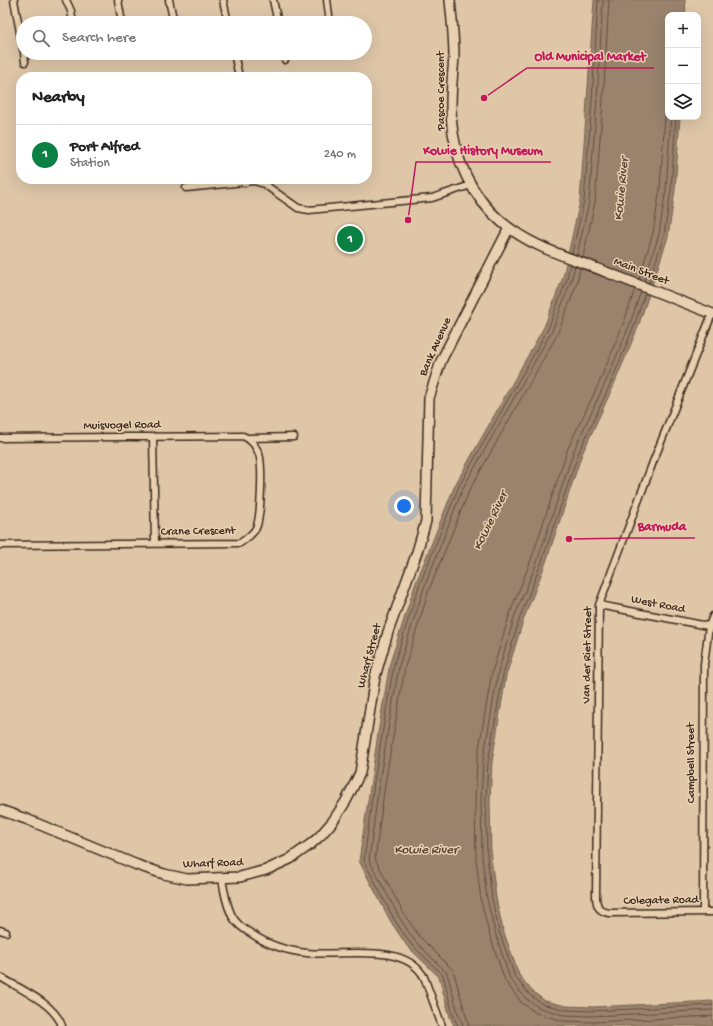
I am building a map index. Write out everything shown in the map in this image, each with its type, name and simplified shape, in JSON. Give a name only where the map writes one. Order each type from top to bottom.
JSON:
[{"type":"street","points":[[14,0],[17,16]]},
{"type":"street","points":[[66,0],[72,16]]},
{"type":"street","points":[[118,0],[121,16]]},
{"type":"street","points":[[169,0],[172,16]]},
{"type":"street","points":[[223,0],[226,16]]},
{"type":"street","points":[[273,0],[276,16]]},
{"type":"street","points":[[327,0],[329,16]]},
{"type":"street","name":"Pascoe Crescent","points":[[450,0],[454,44],[451,92],[453,132],[461,164],[471,185],[488,208],[509,228],[536,244],[559,254]]},
{"type":"street","points":[[235,60],[238,72]]},
{"type":"street","points":[[186,188],[225,184]]},
{"type":"street","points":[[264,184],[298,208],[309,210],[432,198],[471,185]]},
{"type":"street","name":"Bank Avenue","points":[[422,535],[426,521],[429,398],[431,388],[441,361],[509,228]]},
{"type":"street","name":"Main Street","points":[[559,254],[713,314]]},
{"type":"street","name":"Van der Riet Street","points":[[609,913],[602,912],[598,909],[596,898],[599,605],[653,462],[713,314]]},
{"type":"street","name":"Muisvogel Road","points":[[0,438],[154,436],[294,437]]},
{"type":"street","name":"Crane Crescent","points":[[154,436],[154,543]]},
{"type":"street","name":"Crane Crescent","points":[[0,545],[240,543],[253,533],[258,519],[261,465],[259,453],[252,442],[246,437]]},
{"type":"street","name":"Wharf Street","points":[[355,785],[360,773],[372,694],[379,662],[422,535]]},
{"type":"street","name":"West Road","points":[[599,605],[711,627]]},
{"type":"street","name":"Campbell Street","points":[[703,912],[704,650],[713,616]]},
{"type":"street","name":"Wharf Road","points":[[0,810],[26,819],[123,860],[164,874],[186,879],[222,878],[254,874],[277,866],[290,859],[311,844],[327,828],[355,785]]},
{"type":"street","points":[[222,878],[225,897],[232,916],[239,926],[265,942],[306,953],[375,954],[399,957],[414,964],[424,977],[442,1026]]},
{"type":"street","name":"Colegate Road","points":[[609,913],[713,912]]},
{"type":"street","points":[[0,976],[52,1009],[62,1026]]},
{"type":"water","name":"Kowie River","points":[[594,0],[685,0],[686,12],[665,12],[665,120],[680,120],[675,190],[668,237],[638,327],[613,387],[582,454],[545,565],[524,618],[506,676],[492,762],[490,800],[491,856],[496,898],[503,930],[519,975],[532,991],[545,1001],[566,1006],[593,1007],[713,1001],[713,1026],[454,1026],[439,977],[407,946],[391,922],[359,861],[390,663],[415,585],[455,485],[544,327],[563,277],[580,201]]},
{"type":"place","name":"Old Municipal Market","points":[[484,98]]},
{"type":"place","name":"Kowie History Museum","points":[[408,220]]},
{"type":"place","name":"Port Alfred","points":[[350,239]]},
{"type":"place","name":"Barmuda","points":[[569,539]]}]
